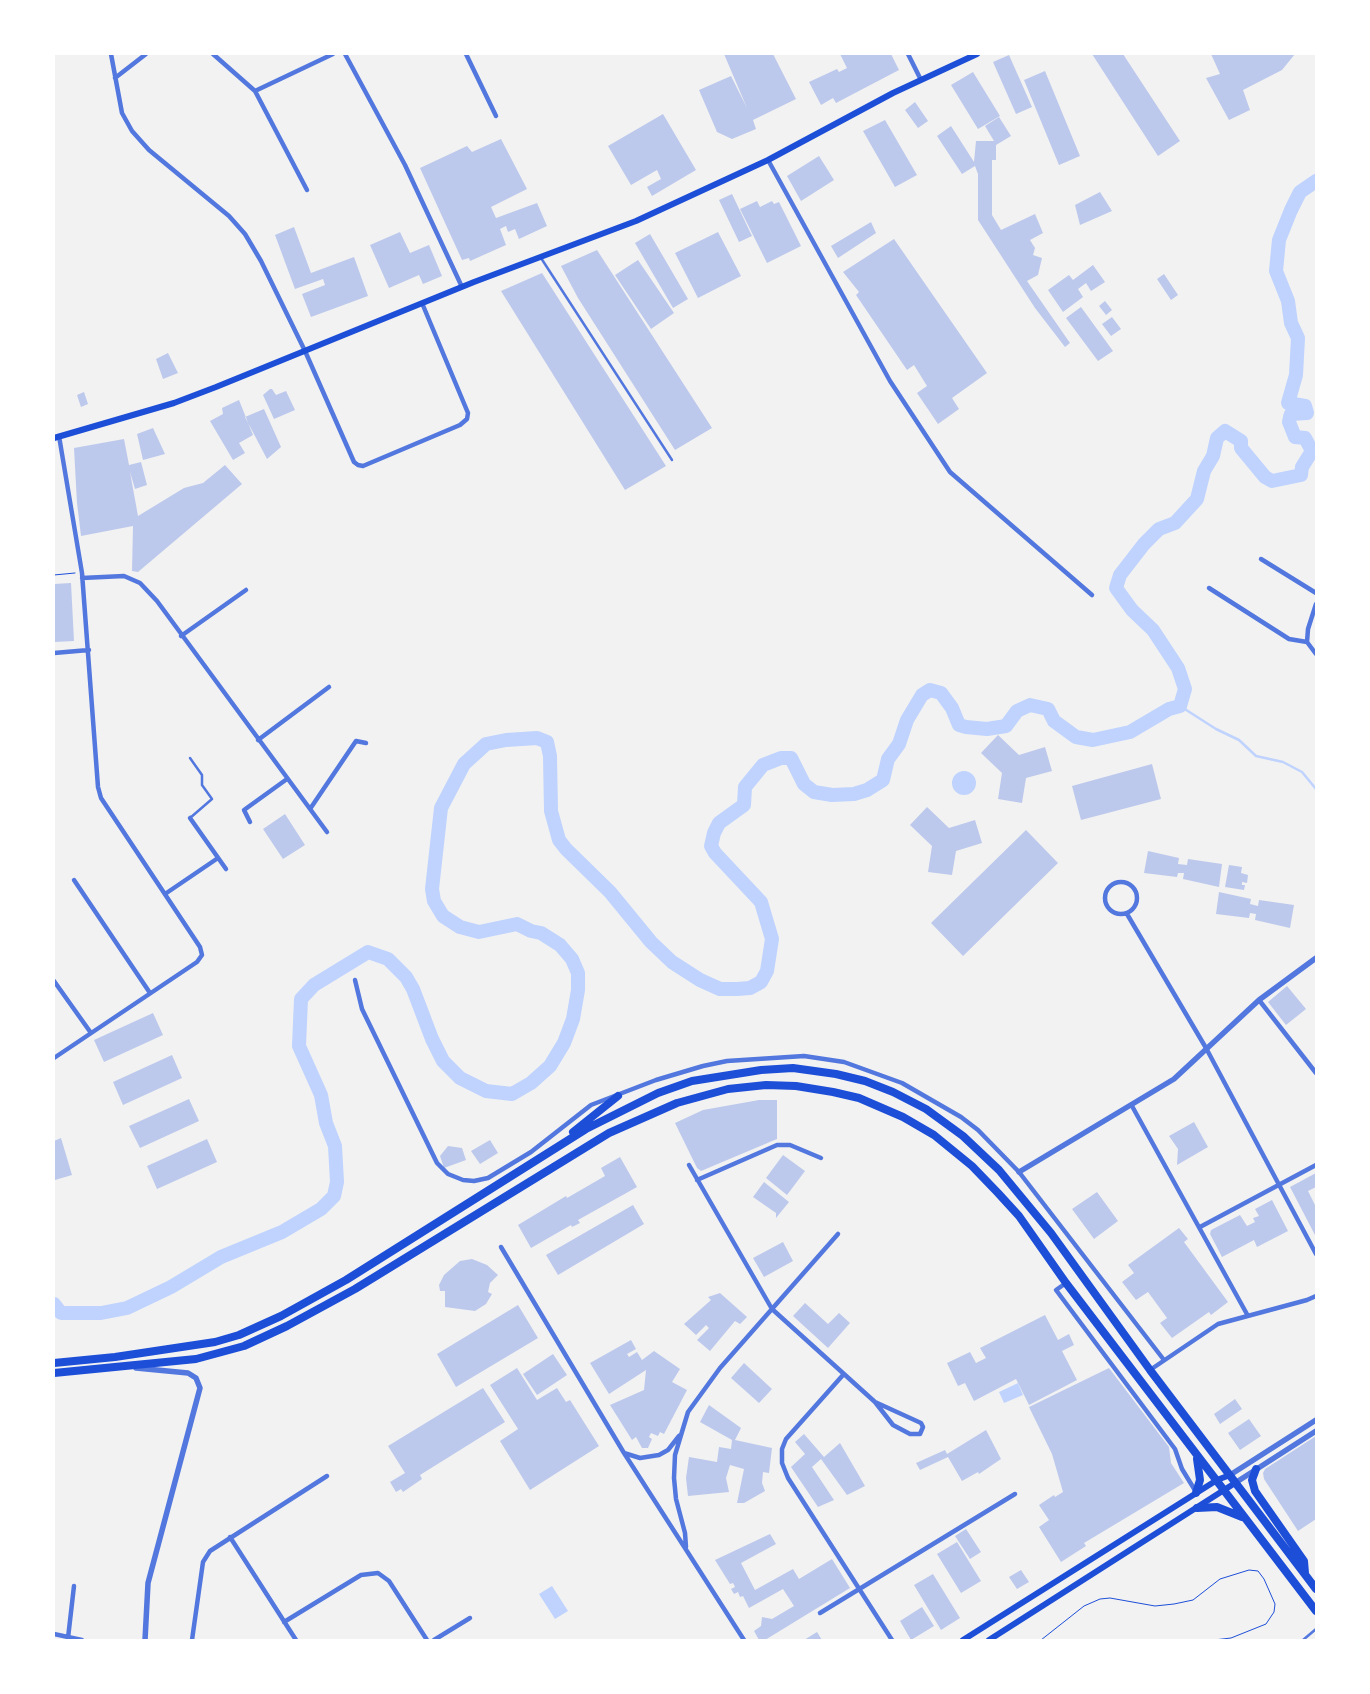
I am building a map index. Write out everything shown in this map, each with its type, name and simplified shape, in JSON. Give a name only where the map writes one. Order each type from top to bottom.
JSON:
[{"type":"highway","points":[[54,1363],[182,1348],[239,1335],[281,1316],[346,1280],[551,1150],[634,1103],[692,1081],[729,1073],[793,1068],[836,1074],[864,1081],[894,1092],[926,1109],[983,1154],[1051,1232],[1150,1370],[1316,1589]]},
{"type":"highway","points":[[54,1373],[196,1359],[244,1346],[288,1326],[355,1289],[609,1133],[677,1103],[728,1089],[766,1085],[796,1086],[860,1098],[902,1117],[934,1135],[972,1166],[998,1193],[1024,1223],[1066,1283],[1316,1611]]},
{"type":"highway","points":[[551,1150],[618,1096]]},
{"type":"highway","points":[[1194,1452],[1200,1473],[1200,1487],[1196,1493]]},
{"type":"highway","points":[[1256,1469],[1252,1480],[1256,1491],[1304,1561],[1305,1573]]},
{"type":"highway","points":[[1197,1508],[1217,1506],[1247,1520]]},
{"type":"main road","points":[[55,437],[174,403],[462,287],[644,218],[768,160],[921,80],[977,54]]},
{"type":"main road","points":[[963,1640],[1217,1480],[1230,1476]]},
{"type":"main road","points":[[989,1640],[1235,1483]]},
{"type":"street","points":[[111,54],[122,113],[132,131],[150,150],[229,216],[245,234],[305,351],[354,462],[358,465],[363,466],[460,425],[467,419],[468,413],[422,303]]},
{"type":"street","points":[[115,78],[146,54]]},
{"type":"street","points":[[213,54],[256,91],[307,190]]},
{"type":"street","points":[[256,91],[333,54]]},
{"type":"street","points":[[345,54],[405,165],[462,287]]},
{"type":"street","points":[[466,54],[496,116]]},
{"type":"street","points":[[908,54],[921,80]]},
{"type":"street","points":[[768,160],[890,381],[950,472],[1092,595]]},
{"type":"street","points":[[54,1058],[197,962],[202,955],[200,947],[102,798],[98,787],[82,575],[55,437]]},
{"type":"street","points":[[1261,559],[1316,594]]},
{"type":"street","points":[[82,575],[124,576],[140,583],[157,601],[327,832]]},
{"type":"street","points":[[1209,588],[1289,639],[1307,642]]},
{"type":"street","points":[[181,636],[246,590]]},
{"type":"street","points":[[1316,604],[1308,629],[1307,642],[1316,654]]},
{"type":"street","points":[[54,653],[88,650]]},
{"type":"street","points":[[258,740],[330,687]]},
{"type":"street","points":[[310,810],[352,745],[356,741],[366,743]]},
{"type":"street","points":[[250,822],[244,810],[287,779]]},
{"type":"street","points":[[190,818],[226,869]]},
{"type":"street","points":[[165,894],[218,858]]},
{"type":"street","points":[[74,880],[150,993]]},
{"type":"street","points":[[1128,883],[1136,890],[1137,904],[1127,914],[1117,914],[1106,904],[1106,893],[1112,884],[1128,883]]},
{"type":"street","points":[[1127,914],[1206,1048],[1316,1254]]},
{"type":"street","points":[[1019,1172],[1132,1106],[1174,1079],[1259,1000],[1316,958]]},
{"type":"street","points":[[355,980],[362,1009],[437,1163],[448,1174],[463,1180],[474,1181],[488,1178],[531,1152],[591,1105],[690,1069],[727,1061],[804,1056],[844,1062],[902,1083],[962,1117],[978,1130],[1019,1172],[1164,1360]]},
{"type":"street","points":[[55,981],[91,1033]]},
{"type":"street","points":[[1259,1000],[1316,1073]]},
{"type":"street","points":[[1132,1106],[1248,1316]]},
{"type":"street","points":[[697,1180],[777,1144],[790,1145],[821,1158]]},
{"type":"street","points":[[688,1165],[772,1309],[843,1376],[875,1402],[893,1424],[910,1434],[920,1434],[923,1427],[921,1423],[875,1402]]},
{"type":"street","points":[[1200,1227],[1281,1186],[1316,1165]]},
{"type":"street","points":[[686,1549],[685,1533],[676,1498],[674,1478],[675,1455],[688,1412],[703,1390],[838,1234]]},
{"type":"street","points":[[501,1247],[624,1453],[744,1640]]},
{"type":"street","points":[[1066,1283],[1056,1290],[1175,1449],[1182,1469],[1196,1493]]},
{"type":"street","points":[[1150,1370],[1218,1324],[1316,1296]]},
{"type":"street","points":[[129,1367],[188,1373],[196,1378],[200,1388],[148,1583],[145,1640]]},
{"type":"street","points":[[843,1376],[786,1439],[782,1450],[782,1463],[788,1478],[892,1640]]},
{"type":"street","points":[[1230,1476],[1316,1420]]},
{"type":"street","points":[[1235,1483],[1316,1431]]},
{"type":"street","points":[[624,1453],[640,1458],[659,1455],[668,1450],[680,1435]]},
{"type":"street","points":[[192,1640],[206,1556],[214,1547],[327,1476]]},
{"type":"street","points":[[820,1613],[1015,1494]]},
{"type":"street","points":[[230,1538],[296,1640]]},
{"type":"street","points":[[284,1622],[361,1575],[378,1573],[389,1581],[427,1640]]},
{"type":"street","points":[[68,1638],[74,1586]]},
{"type":"street","points":[[434,1640],[470,1618]]},
{"type":"street","points":[[54,1634],[82,1640]]},
{"type":"lane","points":[[541,258],[672,460]]},
{"type":"lane","points":[[190,758],[202,775],[202,785],[212,799],[190,818]]},
{"type":"lane","points":[[1303,1640],[1316,1629]]},
{"type":"path","points":[[54,575],[82,575]]},
{"type":"path","points":[[1040,1640],[1084,1606],[1100,1599],[1110,1598],[1155,1606],[1174,1604],[1192,1600],[1220,1579],[1249,1570],[1258,1571],[1264,1579],[1275,1604],[1274,1612],[1266,1624],[1231,1638],[1214,1640]]},
{"type":"water","points":[[964,771],[972,775],[976,783],[972,791],[964,795],[956,791],[952,783],[956,775]]},
{"type":"water","points":[[1018,1383],[1023,1395],[1004,1403],[999,1392]]},
{"type":"water","points":[[552,1586],[568,1611],[555,1619],[539,1594]]},
{"type":"building","points":[[724,54],[773,54],[796,99],[753,120],[756,129],[732,139],[717,132],[699,90],[731,76],[747,108]]},
{"type":"building","points":[[840,54],[891,54],[899,70],[836,103],[833,98],[821,105],[809,82],[837,69],[839,72],[847,68]]},
{"type":"building","points":[[1092,54],[1123,54],[1180,141],[1158,156]]},
{"type":"building","points":[[1211,54],[1295,54],[1282,70],[1243,90],[1250,110],[1229,120],[1206,78],[1220,74]]},
{"type":"building","points":[[1009,55],[1032,107],[1016,114],[993,62]]},
{"type":"building","points":[[1045,71],[1080,156],[1059,165],[1024,80]]},
{"type":"building","points":[[973,72],[1000,116],[978,129],[951,85]]},
{"type":"building","points":[[915,102],[928,121],[918,128],[905,110]]},
{"type":"building","points":[[663,114],[696,170],[652,196],[647,187],[661,179],[657,170],[631,185],[608,146]]},
{"type":"building","points":[[999,117],[1011,136],[996,145],[996,160],[992,160],[992,215],[1001,230],[1035,214],[1043,233],[1030,240],[1035,248],[1033,255],[1042,258],[1038,275],[1027,281],[1070,343],[1065,347],[1035,308],[978,220],[978,174],[975,166],[962,174],[937,136],[951,126],[974,162],[976,141],[994,141],[985,126]]},
{"type":"building","points":[[885,120],[917,175],[895,187],[863,131]]},
{"type":"building","points":[[501,139],[527,189],[491,207],[496,218],[537,203],[547,226],[519,239],[515,229],[508,232],[506,226],[500,229],[506,245],[470,261],[469,258],[462,260],[420,168],[467,146],[472,152]]},
{"type":"building","points":[[819,156],[834,180],[801,201],[787,176]]},
{"type":"building","points":[[1100,192],[1112,211],[1080,225],[1075,205]]},
{"type":"building","points":[[732,194],[752,236],[739,242],[719,200]]},
{"type":"building","points":[[757,201],[760,207],[772,201],[774,204],[779,202],[801,246],[767,263],[740,209]]},
{"type":"building","points":[[871,222],[876,233],[838,258],[831,246]]},
{"type":"building","points":[[294,227],[311,273],[354,257],[368,296],[311,317],[302,294],[325,285],[323,279],[295,289],[275,235]]},
{"type":"building","points":[[400,232],[410,253],[429,245],[442,276],[423,284],[419,275],[389,288],[370,245]]},
{"type":"building","points":[[718,232],[741,276],[698,298],[675,253]]},
{"type":"building","points":[[650,234],[688,299],[673,308],[635,243]]},
{"type":"building","points":[[894,239],[987,373],[952,398],[959,409],[938,424],[917,393],[927,386],[914,365],[907,370],[856,295],[859,292],[843,272]]},
{"type":"building","points":[[597,250],[712,428],[675,450],[578,298],[561,266]]},
{"type":"building","points":[[638,260],[674,313],[651,329],[615,275]]},
{"type":"building","points":[[1093,265],[1105,282],[1091,291],[1086,283],[1078,289],[1083,297],[1063,312],[1048,290],[1069,275],[1073,280]]},
{"type":"building","points":[[542,273],[666,466],[625,490],[501,291]]},
{"type":"building","points":[[1164,274],[1178,295],[1171,300],[1157,279]]},
{"type":"building","points":[[1105,301],[1112,310],[1106,315],[1099,306]]},
{"type":"building","points":[[1081,307],[1113,351],[1098,361],[1066,318]]},
{"type":"building","points":[[1112,317],[1121,329],[1111,336],[1102,324]]},
{"type":"building","points":[[168,353],[178,373],[163,379],[156,359]]},
{"type":"building","points":[[270,389],[276,395],[286,391],[295,410],[274,419],[263,395]]},
{"type":"building","points":[[84,392],[88,404],[81,407],[77,395]]},
{"type":"building","points":[[239,400],[253,435],[239,443],[245,453],[233,460],[210,421],[223,414],[222,408]]},
{"type":"building","points":[[264,409],[281,447],[267,459],[245,417]]},
{"type":"building","points":[[153,428],[165,454],[143,460],[137,434]]},
{"type":"building","points":[[124,439],[129,465],[141,462],[147,485],[135,489],[130,472],[138,516],[184,488],[203,483],[225,465],[242,484],[138,572],[132,571],[133,526],[81,536],[77,503],[74,448]]},
{"type":"building","points":[[71,583],[74,641],[54,642],[54,584]]},
{"type":"building","points":[[998,735],[1019,755],[1045,747],[1052,771],[1026,778],[1022,803],[998,799],[1002,773],[981,753]]},
{"type":"building","points":[[1152,764],[1161,799],[1081,820],[1072,786]]},
{"type":"building","points":[[927,807],[949,828],[975,820],[982,843],[956,851],[952,875],[928,872],[932,846],[910,825]]},
{"type":"building","points":[[285,814],[305,845],[283,859],[263,829]]},
{"type":"building","points":[[1026,830],[1058,863],[963,956],[931,923]]},
{"type":"building","points":[[1148,851],[1179,858],[1178,864],[1187,865],[1188,859],[1222,864],[1219,887],[1183,879],[1184,873],[1178,873],[1177,877],[1144,873]]},
{"type":"building","points":[[1229,865],[1242,867],[1241,873],[1248,875],[1247,883],[1242,882],[1242,885],[1245,885],[1244,890],[1225,887]]},
{"type":"building","points":[[1219,892],[1251,899],[1250,904],[1258,906],[1259,900],[1294,905],[1290,928],[1255,920],[1256,914],[1250,913],[1249,918],[1216,914]]},
{"type":"building","points":[[1287,986],[1306,1009],[1286,1025],[1268,1002]]},
{"type":"building","points":[[153,1013],[163,1035],[104,1062],[94,1040]]},
{"type":"building","points":[[172,1055],[182,1078],[123,1105],[113,1082]]},
{"type":"building","points":[[189,1099],[199,1121],[140,1148],[129,1126]]},
{"type":"building","points":[[759,1100],[777,1100],[777,1139],[701,1171],[697,1168],[675,1123],[703,1110]]},
{"type":"building","points":[[1194,1122],[1208,1147],[1177,1165],[1178,1149],[1169,1136]]},
{"type":"building","points":[[61,1138],[72,1175],[55,1180],[54,1141]]},
{"type":"building","points":[[207,1139],[217,1162],[157,1189],[147,1166]]},
{"type":"building","points":[[490,1140],[498,1153],[480,1164],[471,1151]]},
{"type":"building","points":[[448,1146],[462,1148],[466,1160],[444,1168],[440,1156]]},
{"type":"building","points":[[783,1155],[805,1171],[787,1195],[766,1178]]},
{"type":"building","points":[[620,1157],[637,1187],[578,1220],[580,1223],[572,1227],[571,1225],[531,1248],[518,1225],[566,1196],[567,1198],[605,1176],[601,1168]]},
{"type":"building","points":[[1316,1173],[1316,1187],[1308,1191],[1316,1207],[1316,1237],[1290,1187]]},
{"type":"building","points":[[764,1182],[789,1202],[776,1218],[776,1213],[753,1197]]},
{"type":"building","points":[[1097,1192],[1118,1221],[1094,1239],[1072,1209]]},
{"type":"building","points":[[1272,1200],[1288,1231],[1257,1247],[1254,1240],[1222,1257],[1210,1234],[1211,1230],[1240,1215],[1247,1226],[1255,1222],[1253,1218],[1259,1216],[1255,1209]]},
{"type":"building","points":[[633,1205],[644,1224],[558,1275],[546,1255]]},
{"type":"building","points":[[1179,1228],[1188,1239],[1184,1242],[1228,1302],[1211,1315],[1209,1312],[1172,1338],[1160,1323],[1167,1318],[1148,1292],[1136,1300],[1122,1282],[1134,1273],[1128,1265]]},
{"type":"building","points":[[783,1242],[793,1261],[764,1277],[753,1258]]},
{"type":"building","points":[[472,1259],[487,1265],[498,1275],[490,1283],[488,1292],[492,1294],[486,1304],[475,1311],[445,1307],[445,1291],[440,1291],[439,1285],[444,1275],[460,1261]]},
{"type":"building","points":[[720,1293],[747,1317],[740,1324],[735,1321],[710,1351],[697,1340],[709,1328],[706,1325],[696,1335],[684,1324],[711,1300],[708,1297]]},
{"type":"building","points":[[805,1303],[828,1324],[839,1313],[850,1323],[828,1348],[793,1316]]},
{"type":"building","points":[[518,1305],[538,1338],[456,1387],[437,1354]]},
{"type":"building","points":[[1045,1315],[1058,1340],[1069,1334],[1074,1345],[1062,1351],[1077,1380],[1029,1405],[1016,1379],[974,1401],[965,1383],[958,1386],[947,1363],[970,1352],[976,1363],[986,1358],[980,1348]]},
{"type":"building","points":[[631,1340],[636,1349],[627,1354],[629,1357],[637,1352],[642,1360],[654,1351],[680,1369],[672,1382],[687,1390],[664,1434],[660,1432],[658,1436],[651,1433],[649,1437],[652,1439],[648,1448],[642,1448],[636,1437],[632,1440],[610,1405],[644,1390],[646,1370],[609,1394],[590,1363]]},
{"type":"building","points":[[553,1354],[567,1375],[537,1395],[523,1374]]},
{"type":"building","points":[[744,1363],[772,1389],[759,1403],[731,1378]]},
{"type":"building","points":[[517,1368],[537,1400],[557,1388],[566,1402],[570,1400],[599,1446],[530,1490],[500,1441],[518,1429],[490,1385]]},
{"type":"building","points":[[1109,1368],[1169,1447],[1171,1463],[1184,1483],[1084,1543],[1086,1546],[1061,1562],[1039,1527],[1049,1520],[1039,1505],[1054,1495],[1055,1497],[1063,1492],[1052,1454],[1029,1407]]},
{"type":"building","points":[[483,1388],[505,1422],[420,1475],[422,1479],[403,1492],[401,1489],[396,1492],[390,1482],[405,1473],[388,1446]]},
{"type":"building","points":[[1235,1399],[1242,1409],[1220,1424],[1214,1414]]},
{"type":"building","points":[[709,1405],[741,1428],[735,1440],[772,1448],[769,1473],[763,1472],[762,1483],[765,1491],[744,1503],[737,1503],[744,1469],[730,1465],[726,1478],[729,1492],[688,1496],[686,1478],[689,1457],[717,1462],[719,1447],[731,1449],[732,1440],[700,1422]]},
{"type":"building","points":[[1249,1419],[1261,1436],[1240,1450],[1228,1433]]},
{"type":"building","points":[[986,1430],[1001,1459],[979,1474],[978,1472],[962,1481],[948,1457],[920,1470],[916,1463],[945,1450],[947,1454]]},
{"type":"building","points":[[804,1434],[824,1457],[840,1443],[865,1486],[847,1495],[821,1459],[812,1467],[834,1500],[818,1507],[791,1467],[805,1454],[795,1442]]},
{"type":"building","points":[[1316,1436],[1316,1519],[1298,1531],[1264,1479],[1263,1473],[1265,1469]]},
{"type":"building","points":[[966,1529],[981,1552],[970,1559],[955,1536]]},
{"type":"building","points":[[770,1534],[776,1544],[741,1563],[755,1590],[793,1569],[799,1579],[832,1559],[850,1588],[765,1640],[759,1640],[754,1631],[761,1626],[762,1617],[772,1619],[794,1606],[783,1589],[749,1608],[743,1596],[740,1597],[738,1592],[734,1594],[731,1589],[735,1587],[733,1583],[730,1584],[715,1560]]},
{"type":"building","points":[[957,1542],[981,1581],[961,1593],[937,1554]]},
{"type":"building","points":[[1021,1570],[1029,1582],[1017,1589],[1009,1577]]},
{"type":"building","points":[[933,1574],[960,1618],[941,1630],[914,1585]]},
{"type":"building","points":[[922,1607],[934,1626],[911,1640],[900,1621]]},
{"type":"building","points":[[817,1632],[822,1640],[804,1640]]},
{"type":"waterway","points":[[54,1304],[61,1313],[101,1313],[127,1308],[171,1287],[221,1257],[282,1232],[321,1209],[334,1196],[337,1182],[335,1146],[326,1123],[321,1095],[299,1046],[301,999],[314,985],[368,952],[388,959],[406,977],[413,989],[432,1039],[443,1061],[460,1078],[486,1091],[512,1094],[531,1083],[550,1066],[564,1043],[573,1019],[578,990],[578,973],[572,959],[560,945],[541,933],[531,931],[517,924],[479,932],[460,927],[443,916],[434,901],[432,889],[441,808],[464,764],[486,744],[506,740],[537,738],[547,742],[550,756],[551,811],[559,840],[610,892],[651,942],[672,962],[700,980],[720,989],[737,989],[750,988],[761,982],[767,971],[772,939],[761,902],[715,853],[711,846],[719,823],[744,805],[745,787],[763,765],[781,758],[791,758],[804,784],[814,792],[832,795],[854,794],[867,790],[883,780],[888,759],[899,744],[907,720],[922,695],[930,690],[941,693],[952,708],[959,725],[987,729],[1006,726],[1017,711],[1030,705],[1048,709],[1054,721],[1076,737],[1093,740],[1130,732],[1169,709],[1180,706],[1185,689],[1178,668],[1153,630],[1132,610],[1116,588],[1120,575],[1144,544],[1159,529],[1175,523],[1197,499],[1204,471],[1213,456],[1217,438],[1225,431],[1241,441],[1241,448],[1265,477],[1272,481],[1301,475],[1302,467],[1312,451],[1305,438],[1295,437],[1289,422],[1291,414],[1307,413],[1305,406],[1288,403],[1296,375],[1298,338],[1291,323],[1288,301],[1276,271],[1279,240],[1291,210],[1300,192],[1316,181]]},
{"type":"waterway","points":[[1180,706],[1216,729],[1239,740],[1256,756],[1283,762],[1302,772],[1316,789]]}]
